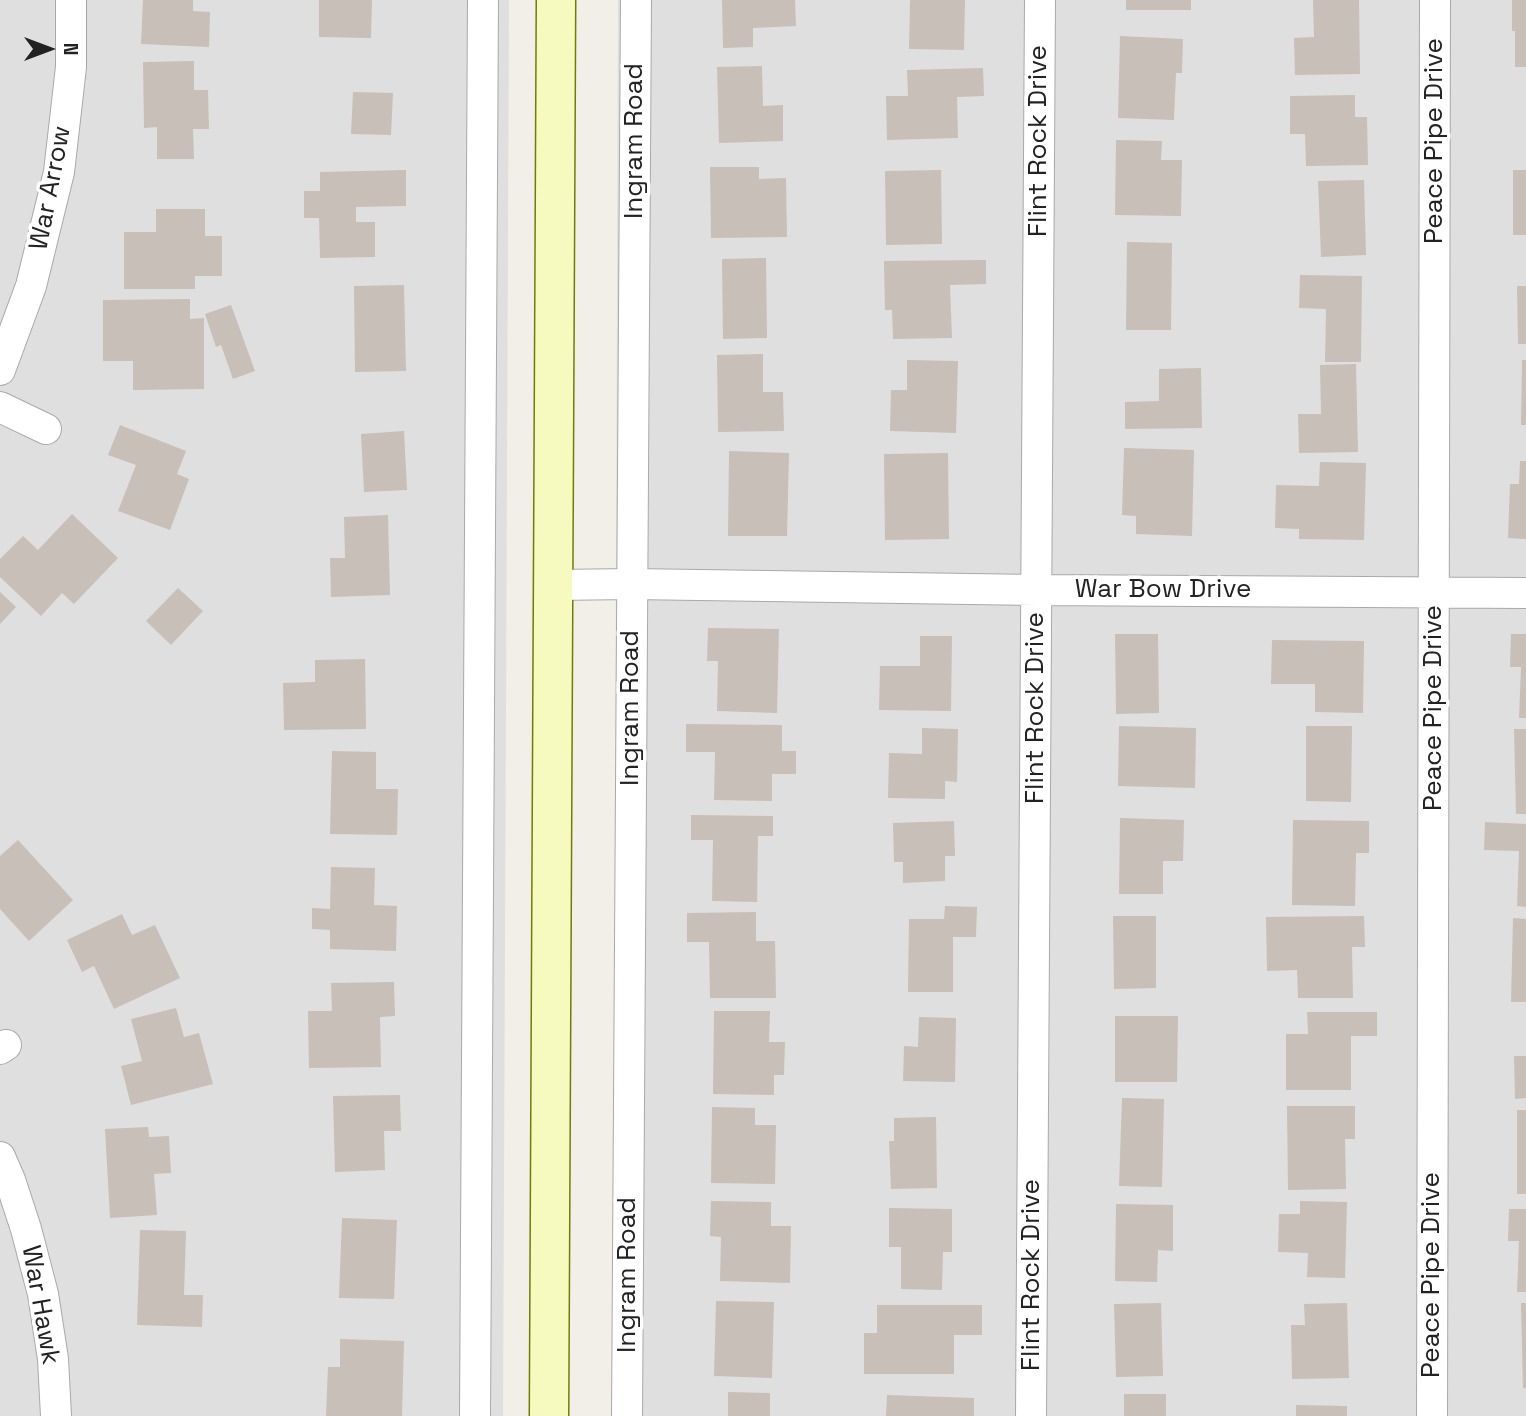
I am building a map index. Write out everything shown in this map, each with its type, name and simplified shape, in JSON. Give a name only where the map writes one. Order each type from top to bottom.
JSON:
[{"type":"main road","points":[[550,1416],[556,0]]},
{"type":"street","name":"War Arrow","points":[[0,370],[31,286],[59,172],[71,67],[71,0]]},
{"type":"street","points":[[475,1416],[483,0]]},
{"type":"street","name":"Ingram Road","points":[[627,1416],[636,0]]},
{"type":"street","name":"Flint Rock Drive","points":[[1031,1416],[1040,0]]},
{"type":"street","name":"Peace Pipe Drive","points":[[1432,1416],[1435,0]]},
{"type":"street","points":[[0,407],[46,429]]},
{"type":"street","name":"War Bow Drive","points":[[554,585],[1526,593]]},
{"type":"street","name":"War Hawk","points":[[0,1157],[26,1229],[43,1294],[53,1359],[56,1416]]},
{"type":"shaded area","points":[[0,0],[509,0],[503,1416],[0,1416]]},
{"type":"shaded area","points":[[618,0],[1526,0],[1526,1416],[613,1416]]},
{"type":"building","points":[[143,0],[193,0],[193,11],[210,12],[209,47],[141,44]]},
{"type":"building","points":[[319,0],[372,0],[371,38],[319,37]]},
{"type":"building","points":[[722,0],[795,0],[796,26],[753,28],[753,47],[723,48]]},
{"type":"building","points":[[910,0],[965,0],[964,50],[909,49]]},
{"type":"building","points":[[1126,0],[1191,0],[1191,10],[1126,10]]},
{"type":"building","points":[[1313,0],[1359,0],[1360,74],[1295,75],[1294,38],[1314,37]]},
{"type":"building","points":[[1512,0],[1526,0],[1526,67],[1515,67]]},
{"type":"building","points":[[1120,36],[1183,39],[1182,73],[1176,73],[1174,120],[1118,118]]},
{"type":"building","points":[[194,61],[194,90],[208,90],[209,129],[193,129],[194,159],[157,159],[157,127],[144,128],[143,62]]},
{"type":"building","points":[[762,66],[763,106],[783,105],[783,141],[719,143],[717,67]]},
{"type":"building","points":[[983,68],[984,96],[957,97],[958,138],[887,140],[886,96],[908,96],[907,70]]},
{"type":"building","points":[[353,92],[393,93],[391,135],[351,134]]},
{"type":"building","points":[[1355,95],[1355,117],[1367,117],[1368,165],[1306,166],[1305,134],[1290,134],[1290,96]]},
{"type":"building","points":[[1116,140],[1162,141],[1161,160],[1182,160],[1181,216],[1115,215]]},
{"type":"building","points":[[710,167],[759,167],[759,179],[786,178],[787,237],[711,238]]},
{"type":"building","points":[[406,170],[406,206],[356,207],[356,222],[375,222],[375,257],[320,258],[319,218],[304,218],[304,191],[320,191],[320,172]]},
{"type":"building","points":[[941,170],[942,244],[886,245],[885,171]]},
{"type":"building","points":[[1513,170],[1526,170],[1526,235],[1513,235]]},
{"type":"building","points":[[1364,180],[1366,255],[1321,257],[1318,181]]},
{"type":"building","points":[[156,209],[205,209],[205,236],[222,236],[222,276],[195,276],[195,289],[124,289],[124,232],[156,232]]},
{"type":"building","points":[[1127,242],[1172,243],[1171,330],[1126,330]]},
{"type":"building","points":[[766,258],[767,338],[723,339],[722,259]]},
{"type":"building","points":[[986,260],[986,284],[950,285],[952,338],[893,339],[892,310],[885,310],[884,261]]},
{"type":"building","points":[[1300,275],[1362,276],[1361,362],[1325,362],[1326,309],[1299,308]]},
{"type":"building","points":[[404,285],[406,371],[355,372],[354,286]]},
{"type":"building","points":[[1517,286],[1526,286],[1526,344],[1518,344]]},
{"type":"building","points":[[190,299],[190,319],[204,318],[204,389],[133,390],[133,361],[103,361],[103,300]]},
{"type":"building","points":[[231,305],[255,371],[233,379],[221,345],[216,347],[205,314]]},
{"type":"building","points":[[763,354],[763,392],[783,392],[784,431],[718,432],[717,355]]},
{"type":"building","points":[[907,360],[958,361],[956,433],[890,431],[891,390],[907,390]]},
{"type":"building","points":[[1522,360],[1526,360],[1526,425],[1521,425]]},
{"type":"building","points":[[1356,364],[1358,452],[1299,453],[1298,414],[1321,414],[1320,365]]},
{"type":"building","points":[[1201,368],[1202,428],[1125,429],[1125,402],[1159,401],[1159,369]]},
{"type":"building","points":[[120,425],[186,451],[177,474],[189,479],[170,530],[118,511],[136,465],[108,455]]},
{"type":"building","points":[[404,431],[407,490],[364,492],[361,434]]},
{"type":"building","points":[[1124,448],[1194,450],[1192,536],[1136,534],[1136,516],[1122,515]]},
{"type":"building","points":[[729,451],[789,453],[787,536],[728,536]]},
{"type":"building","points":[[948,453],[949,539],[885,540],[884,454]]},
{"type":"building","points":[[1520,461],[1526,461],[1526,539],[1508,538],[1510,484],[1519,484]]},
{"type":"building","points":[[1320,462],[1366,463],[1364,540],[1299,539],[1299,529],[1275,528],[1276,485],[1319,486]]},
{"type":"building","points":[[72,514],[118,558],[74,604],[62,593],[41,616],[0,577],[0,559],[23,536],[38,550]]},
{"type":"building","points":[[388,515],[390,595],[331,597],[330,558],[345,558],[344,517]]},
{"type":"building","points":[[178,588],[203,611],[171,645],[146,621]]},
{"type":"building","points":[[0,592],[16,607],[0,624]]},
{"type":"building","points":[[708,628],[779,629],[777,713],[717,711],[718,661],[707,661]]},
{"type":"building","points":[[1115,634],[1158,634],[1159,713],[1116,714]]},
{"type":"building","points":[[1511,634],[1526,634],[1526,718],[1519,718],[1521,667],[1510,667]]},
{"type":"building","points":[[920,636],[952,636],[951,711],[879,710],[880,666],[920,666]]},
{"type":"building","points":[[1272,640],[1364,641],[1363,713],[1315,712],[1315,684],[1271,684]]},
{"type":"building","points":[[365,659],[366,729],[284,730],[283,683],[315,682],[315,660]]},
{"type":"building","points":[[686,724],[782,725],[782,751],[796,751],[796,774],[772,774],[772,801],[714,800],[715,752],[686,752]]},
{"type":"building","points":[[1119,726],[1196,728],[1195,788],[1118,786]]},
{"type":"building","points":[[1306,726],[1352,726],[1351,802],[1306,801]]},
{"type":"building","points":[[922,728],[958,729],[957,782],[945,781],[945,799],[888,798],[889,753],[922,754]]},
{"type":"building","points":[[1514,729],[1526,729],[1526,814],[1516,814]]},
{"type":"building","points":[[332,751],[376,752],[376,789],[398,789],[397,835],[330,834]]},
{"type":"building","points":[[691,815],[773,816],[773,836],[758,836],[757,902],[712,901],[713,840],[691,840]]},
{"type":"building","points":[[1120,818],[1184,820],[1183,861],[1163,861],[1163,894],[1119,894]]},
{"type":"building","points":[[1293,820],[1369,821],[1369,853],[1356,853],[1355,906],[1292,905]]},
{"type":"building","points":[[954,821],[955,856],[945,856],[945,881],[903,883],[903,862],[894,862],[893,823]]},
{"type":"building","points":[[1485,822],[1526,824],[1526,907],[1517,906],[1519,851],[1484,850]]},
{"type":"building","points":[[18,840],[73,900],[29,941],[0,909],[0,856]]},
{"type":"building","points":[[331,867],[375,868],[374,905],[397,906],[396,951],[330,949],[330,930],[312,929],[312,908],[330,909]]},
{"type":"building","points":[[945,906],[977,907],[976,937],[953,937],[953,992],[908,992],[909,919],[944,919]]},
{"type":"building","points":[[756,912],[756,941],[775,941],[776,998],[710,998],[709,942],[687,942],[687,913]]},
{"type":"building","points":[[122,914],[132,935],[155,925],[180,978],[114,1009],[94,966],[82,972],[67,940]]},
{"type":"building","points":[[1113,916],[1156,916],[1156,988],[1114,989]]},
{"type":"building","points":[[1364,916],[1365,947],[1352,947],[1353,998],[1298,998],[1297,970],[1267,971],[1266,917]]},
{"type":"building","points":[[1513,918],[1526,919],[1526,1002],[1511,1002]]},
{"type":"building","points":[[394,982],[395,1016],[380,1017],[381,1067],[309,1068],[308,1011],[332,1011],[331,983]]},
{"type":"building","points":[[176,1008],[184,1037],[199,1033],[213,1084],[131,1105],[121,1066],[142,1061],[131,1019]]},
{"type":"building","points":[[714,1011],[770,1011],[769,1042],[785,1042],[784,1075],[774,1075],[774,1095],[713,1094]]},
{"type":"building","points":[[1307,1012],[1377,1012],[1377,1036],[1351,1036],[1351,1090],[1286,1090],[1286,1034],[1308,1034]]},
{"type":"building","points":[[1115,1016],[1178,1016],[1177,1082],[1115,1082]]},
{"type":"building","points":[[919,1017],[956,1018],[955,1082],[903,1081],[904,1046],[918,1047]]},
{"type":"building","points":[[1514,1056],[1526,1056],[1526,1098],[1515,1099]]},
{"type":"building","points":[[400,1095],[401,1131],[384,1131],[385,1170],[335,1172],[333,1096]]},
{"type":"building","points":[[1122,1098],[1164,1099],[1162,1187],[1119,1186]]},
{"type":"building","points":[[1287,1106],[1355,1106],[1355,1139],[1345,1139],[1346,1189],[1288,1190]]},
{"type":"building","points":[[712,1107],[755,1108],[755,1125],[776,1125],[775,1184],[711,1183]]},
{"type":"building","points":[[1517,1110],[1526,1110],[1526,1194],[1517,1194]]},
{"type":"building","points":[[936,1117],[937,1188],[891,1189],[889,1141],[894,1141],[894,1118]]},
{"type":"building","points":[[148,1127],[149,1137],[169,1136],[171,1173],[154,1174],[157,1215],[110,1218],[105,1129]]},
{"type":"building","points":[[711,1201],[771,1202],[771,1226],[791,1226],[790,1283],[720,1281],[721,1237],[710,1236]]},
{"type":"building","points":[[1300,1201],[1347,1202],[1345,1278],[1307,1277],[1308,1253],[1278,1252],[1279,1214],[1300,1214]]},
{"type":"building","points":[[1116,1204],[1173,1205],[1173,1251],[1158,1250],[1157,1282],[1115,1281]]},
{"type":"building","points":[[889,1208],[952,1209],[952,1252],[943,1252],[942,1290],[901,1289],[901,1247],[889,1247]]},
{"type":"building","points":[[1509,1209],[1526,1209],[1526,1292],[1517,1292],[1519,1241],[1508,1241]]},
{"type":"building","points":[[342,1218],[397,1220],[394,1299],[339,1298]]},
{"type":"building","points":[[140,1230],[186,1231],[184,1295],[203,1295],[202,1327],[137,1325]]},
{"type":"building","points":[[716,1301],[774,1302],[772,1378],[714,1376]]},
{"type":"building","points":[[1161,1303],[1163,1376],[1116,1377],[1114,1304]]},
{"type":"building","points":[[1347,1303],[1349,1378],[1292,1379],[1291,1325],[1305,1325],[1304,1304]]},
{"type":"building","points":[[1521,1303],[1526,1303],[1526,1388],[1523,1388]]},
{"type":"building","points":[[877,1305],[982,1305],[982,1335],[954,1335],[954,1374],[864,1374],[864,1333],[877,1333]]},
{"type":"building","points":[[340,1339],[404,1341],[402,1416],[326,1416],[328,1367],[340,1367]]},
{"type":"building","points":[[728,1392],[770,1393],[770,1416],[728,1416]]},
{"type":"building","points":[[1124,1394],[1166,1394],[1166,1416],[1124,1416]]},
{"type":"building","points":[[887,1395],[974,1398],[974,1416],[886,1416]]},
{"type":"building","points":[[1296,1405],[1347,1406],[1347,1416],[1296,1416]]}]
